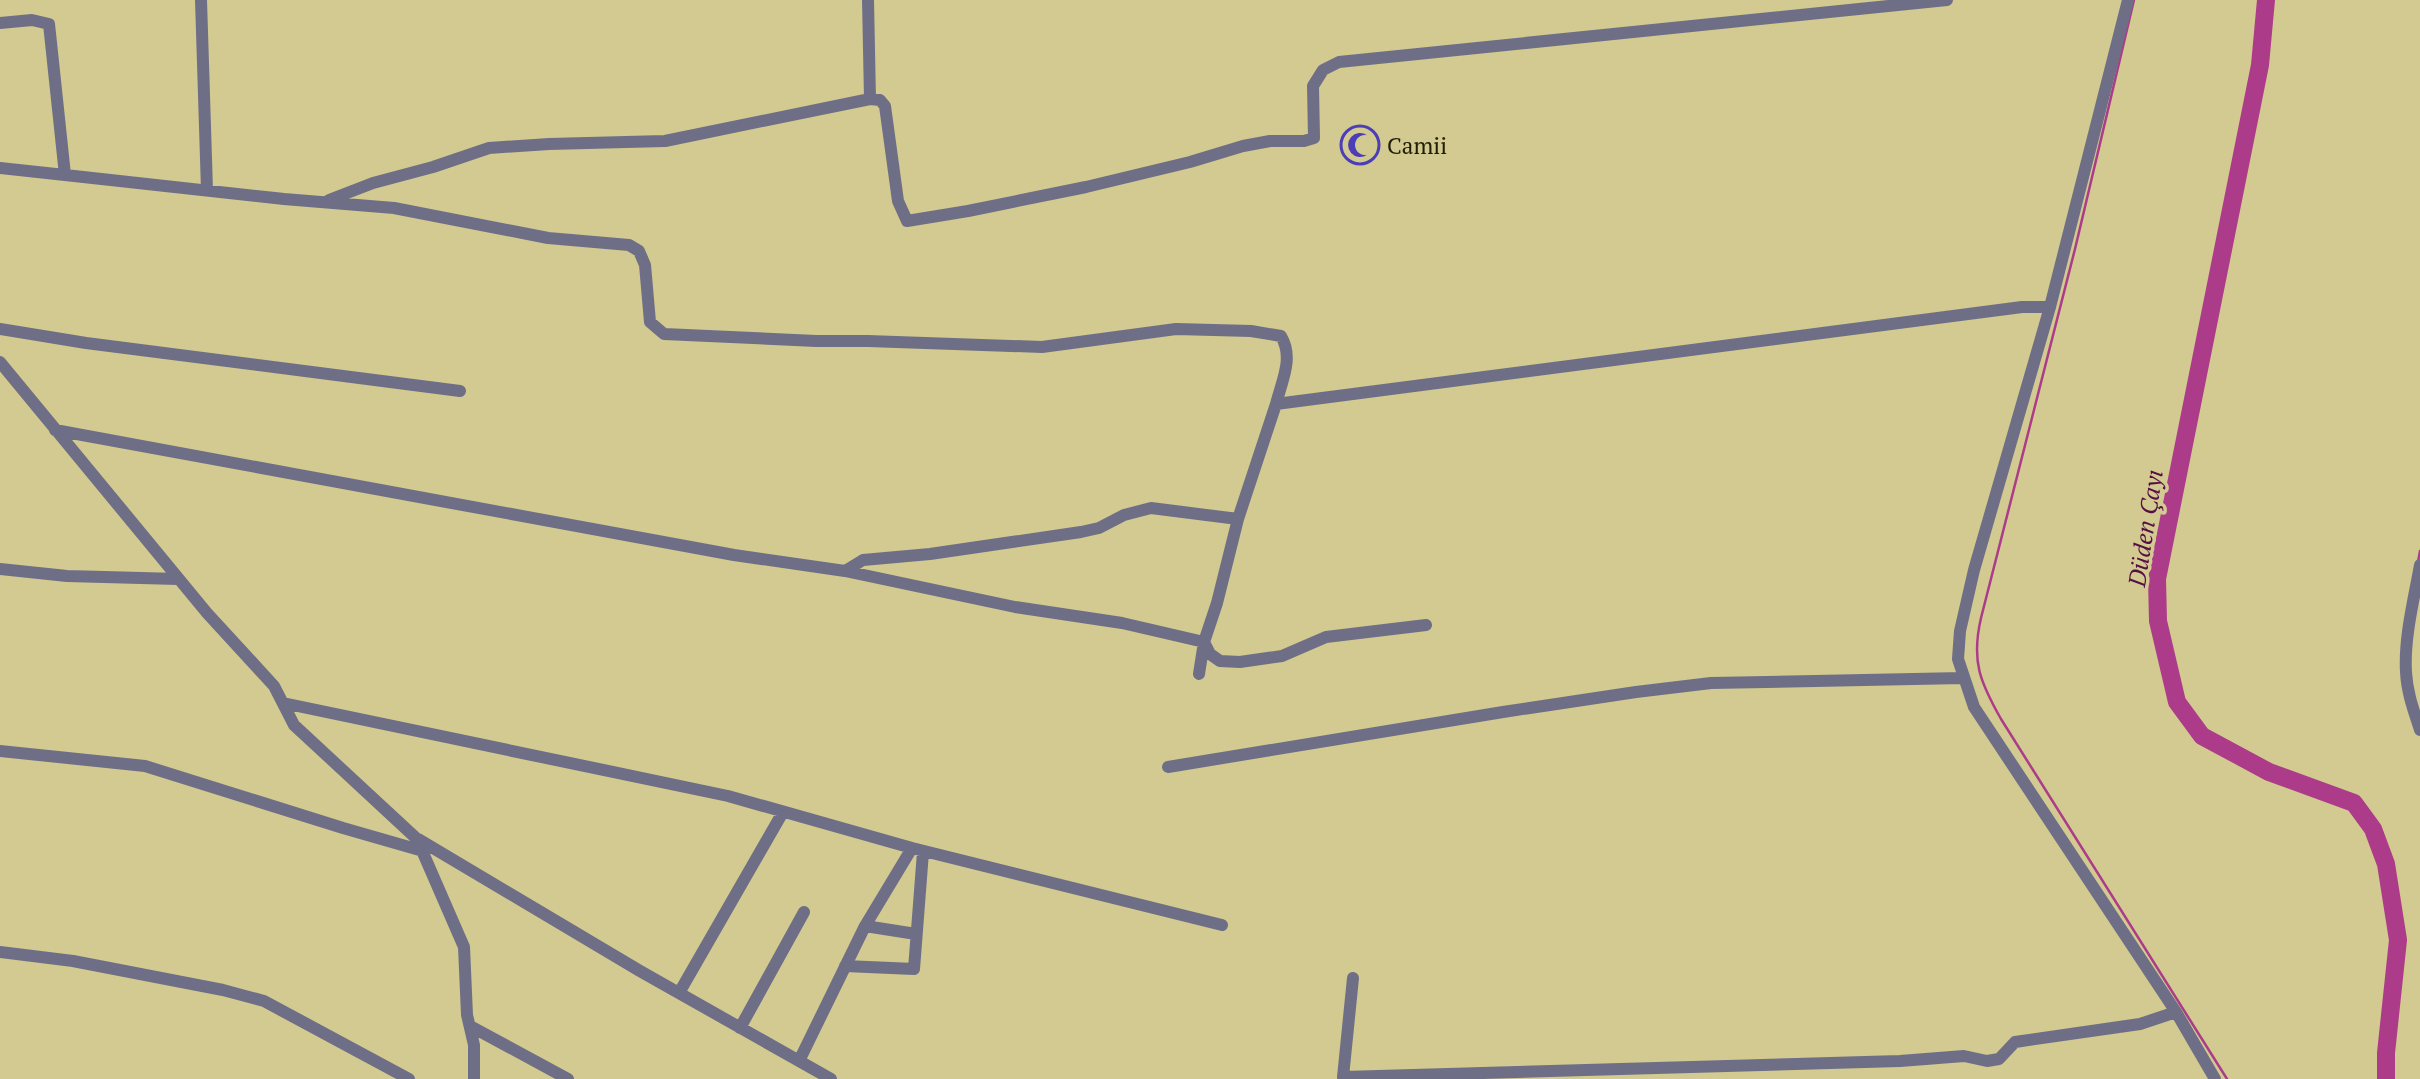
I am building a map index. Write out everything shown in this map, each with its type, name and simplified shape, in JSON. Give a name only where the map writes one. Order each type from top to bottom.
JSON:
[{"type":"street","points":[[201,0],[207,191]]},
{"type":"street","points":[[868,0],[870,99]]},
{"type":"street","points":[[324,202],[373,183],[489,148],[665,141],[870,99],[880,100],[885,106],[898,201],[907,221],[1086,187],[1191,162],[1244,146],[1314,138],[1313,86],[1323,70],[1339,62],[1947,0]]},
{"type":"street","points":[[2127,0],[2050,307],[1974,570],[1959,640],[1958,659],[1974,707],[2176,1012],[2215,1079]]},
{"type":"street","points":[[0,23],[32,20],[49,24],[65,175]]},
{"type":"street","points":[[0,168],[394,208],[548,239],[629,245],[639,251],[645,265],[650,322],[664,334],[1030,347],[1176,329],[1251,331],[1281,336],[1288,348],[1288,359],[1238,519],[1217,603],[1204,642],[1199,674]]},
{"type":"street","points":[[1276,404],[2022,307],[2050,307]]},
{"type":"street","points":[[0,329],[86,343],[460,391]]},
{"type":"street","points":[[0,362],[178,579],[274,686],[295,724],[420,845],[831,1079]]},
{"type":"street","points":[[55,430],[734,555],[845,571],[1015,607],[1122,623],[1204,642]]},
{"type":"street","points":[[845,571],[863,560],[943,552],[1081,532],[1099,528],[1139,510],[1169,509],[1238,519]]},
{"type":"street","points":[[2420,565],[2409,632],[2406,671],[2420,730]]},
{"type":"street","points":[[0,569],[67,576],[178,579]]},
{"type":"street","points":[[1204,642],[1210,654],[1220,661],[1240,662],[1282,656],[1326,638],[1426,625]]},
{"type":"street","points":[[1168,767],[1543,706],[1711,683],[1963,678]]},
{"type":"street","points":[[283,703],[714,793],[918,850],[1222,925]]},
{"type":"street","points":[[0,751],[145,766],[343,828],[420,845]]},
{"type":"street","points":[[679,993],[783,812]]},
{"type":"street","points":[[420,845],[464,947],[474,1045],[474,1079]]},
{"type":"street","points":[[799,1061],[865,926],[918,850]]},
{"type":"street","points":[[845,966],[914,969],[918,850]]},
{"type":"street","points":[[740,1028],[804,912]]},
{"type":"street","points":[[865,926],[916,934]]},
{"type":"street","points":[[0,952],[73,961],[223,990],[264,1001],[409,1079]]},
{"type":"street","points":[[1353,978],[1343,1078],[1900,1061],[1964,1056],[1987,1061],[1999,1059],[2015,1042],[2140,1024],[2176,1012]]},
{"type":"street","points":[[470,1026],[568,1079]]},
{"type":"waterway","points":[[2134,0],[2075,249],[1981,618],[1977,659],[1983,682],[2001,719],[2227,1079]]},
{"type":"waterway","name":"Düden Çayı","points":[[2266,0],[2260,65],[2157,579],[2158,621],[2177,702],[2202,736],[2269,772],[2354,803],[2373,829],[2386,864],[2398,940],[2386,1053],[2386,1079]]},
{"type":"waterway","points":[[2418,562],[2420,551]]},
{"type":"place","name":"Camii","points":[[1360,145]]}]
